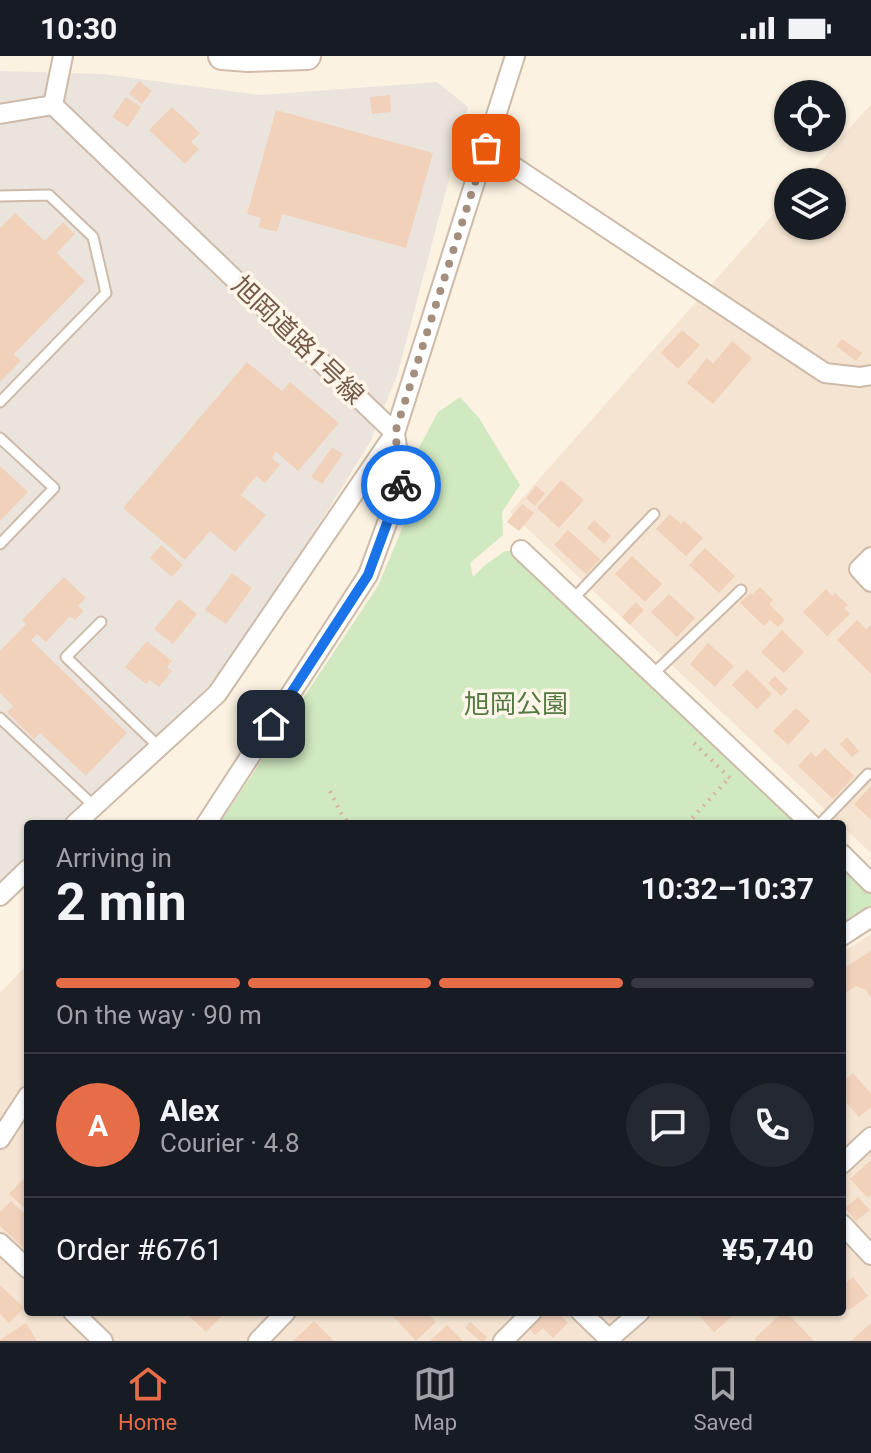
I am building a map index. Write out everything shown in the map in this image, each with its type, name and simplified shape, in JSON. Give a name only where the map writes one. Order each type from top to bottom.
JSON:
[{"type":"main road","points":[[222,56],[307,56]]},
{"type":"street","points":[[0,114],[53,105],[63,56]]},
{"type":"street","points":[[79,820],[217,694],[395,433],[515,56]]},
{"type":"street","name":"旭岡道路1号線","points":[[53,105],[395,433]]},
{"type":"street","points":[[486,148],[825,373],[860,377],[871,375]]},
{"type":"street","points":[[209,820],[368,575],[402,482],[395,433]]},
{"type":"street","points":[[521,550],[807,820]]},
{"type":"street","points":[[871,557],[859,569],[871,582]]},
{"type":"street","points":[[846,858],[871,883]]},
{"type":"street","points":[[0,896],[24,873]]},
{"type":"street","points":[[846,933],[871,917]]},
{"type":"street","points":[[0,1139],[24,1102]]},
{"type":"street","points":[[846,1160],[871,1137]]},
{"type":"street","points":[[846,1228],[871,1255]]},
{"type":"street","points":[[0,1243],[24,1265]]},
{"type":"street","points":[[77,1316],[103,1341]]},
{"type":"street","points":[[258,1341],[272,1316]]},
{"type":"street","points":[[503,1341],[528,1316]]},
{"type":"street","points":[[585,1316],[610,1340],[636,1316]]},
{"type":"lane","points":[[0,196],[49,195],[93,237],[106,293],[0,402]]},
{"type":"lane","points":[[0,438],[54,488],[0,544]]},
{"type":"lane","points":[[573,599],[654,514]]},
{"type":"lane","points":[[652,675],[741,590]]},
{"type":"lane","points":[[101,622],[66,657],[159,747]]},
{"type":"lane","points":[[0,718],[94,806]]},
{"type":"lane","points":[[824,820],[868,774]]},
{"type":"path","points":[[691,820],[745,762]]},
{"type":"path","points":[[330,791],[346,820]]},
{"type":"shaded area","points":[[0,71],[103,74],[260,95],[437,82],[468,107],[397,376],[370,442],[215,693],[84,820],[24,820],[24,879],[0,902]]},
{"type":"shaded area","points":[[871,104],[871,853],[846,829],[846,820],[836,820],[510,512],[774,214],[774,240],[846,240],[846,168],[814,168],[829,152],[846,152],[846,132]]},
{"type":"shaded area","points":[[871,934],[871,1341],[0,1341],[0,993],[24,968],[24,1316],[846,1316],[846,950]]},
{"type":"green space","name":"旭岡公園","points":[[460,397],[479,418],[520,485],[502,512],[503,535],[470,563],[473,577],[505,551],[527,550],[808,820],[222,820],[378,586],[415,498],[414,457],[438,412]]},
{"type":"green space","points":[[846,857],[871,881],[871,908],[846,924]]},
{"type":"building","points":[[139,81],[152,91],[142,104],[129,94]]},
{"type":"building","points":[[390,95],[391,112],[372,114],[370,97]]},
{"type":"building","points":[[126,97],[141,107],[128,127],[112,117]]},
{"type":"building","points":[[172,107],[200,133],[191,142],[199,149],[185,164],[149,130]]},
{"type":"building","points":[[276,110],[433,153],[406,248],[282,214],[277,232],[258,227],[261,218],[247,214]]},
{"type":"building","points":[[15,213],[45,241],[63,222],[75,234],[57,253],[85,281],[14,354],[21,361],[0,382],[0,228]]},
{"type":"building","points":[[682,330],[700,345],[678,369],[661,353]]},
{"type":"building","points":[[842,339],[862,353],[856,361],[836,346]]},
{"type":"building","points":[[732,341],[752,358],[713,404],[687,383],[707,358],[713,364]]},
{"type":"building","points":[[247,362],[282,391],[290,382],[339,423],[298,471],[276,452],[272,458],[280,465],[265,483],[256,476],[241,495],[266,515],[235,552],[210,531],[185,560],[123,508]]},
{"type":"building","points":[[332,447],[343,454],[322,484],[311,477]]},
{"type":"building","points":[[0,466],[28,492],[0,521]]},
{"type":"building","points":[[561,480],[584,500],[559,528],[537,508]]},
{"type":"building","points":[[536,486],[545,493],[535,506],[526,498]]},
{"type":"building","points":[[522,504],[534,513],[519,531],[507,522]]},
{"type":"building","points":[[670,514],[681,524],[684,521],[703,538],[686,556],[656,529]]},
{"type":"building","points":[[594,520],[611,536],[604,544],[587,528]]},
{"type":"building","points":[[568,530],[600,559],[586,574],[554,545]]},
{"type":"building","points":[[161,545],[183,565],[172,577],[150,558]]},
{"type":"building","points":[[705,548],[735,576],[719,593],[689,565]]},
{"type":"building","points":[[632,556],[662,584],[645,602],[615,574]]},
{"type":"building","points":[[232,573],[252,588],[226,624],[205,610]]},
{"type":"building","points":[[64,577],[86,598],[78,606],[84,611],[75,620],[70,616],[46,642],[37,634],[31,640],[127,733],[86,776],[40,733],[34,739],[7,712],[13,706],[0,693],[0,651],[26,624],[22,620]]},
{"type":"building","points":[[760,587],[773,600],[769,604],[785,620],[778,627],[770,620],[764,626],[740,603]]},
{"type":"building","points":[[826,589],[848,605],[844,608],[850,614],[827,636],[803,612]]},
{"type":"building","points":[[669,594],[695,618],[677,637],[651,612]]},
{"type":"building","points":[[179,599],[197,614],[173,644],[154,629]]},
{"type":"building","points":[[636,602],[644,610],[630,625],[622,617]]},
{"type":"building","points":[[857,620],[866,629],[871,625],[871,674],[837,640]]},
{"type":"building","points":[[782,630],[804,652],[784,673],[761,652]]},
{"type":"building","points":[[147,641],[172,661],[167,667],[172,671],[159,687],[150,680],[146,684],[125,667]]},
{"type":"building","points":[[708,643],[734,666],[715,687],[690,664]]},
{"type":"building","points":[[747,669],[772,694],[757,709],[732,685]]},
{"type":"building","points":[[775,676],[788,689],[781,696],[768,683]]},
{"type":"building","points":[[796,708],[810,721],[788,745],[773,731]]},
{"type":"building","points":[[847,737],[859,751],[852,757],[840,744]]},
{"type":"building","points":[[825,748],[854,776],[833,799],[798,766],[811,752],[816,757]]},
{"type":"building","points":[[871,786],[871,820],[854,804]]},
{"type":"building","points":[[871,951],[871,998],[866,990],[856,986],[846,992],[846,967]]},
{"type":"building","points":[[853,1073],[871,1094],[871,1107],[859,1117],[846,1102],[846,1079]]},
{"type":"building","points":[[871,1160],[871,1195],[868,1198],[850,1179]]},
{"type":"building","points":[[24,1178],[24,1207],[9,1194]]},
{"type":"building","points":[[858,1197],[870,1210],[856,1221],[846,1207]]},
{"type":"building","points":[[11,1201],[24,1213],[24,1248],[0,1226],[0,1212]]},
{"type":"building","points":[[853,1277],[868,1296],[846,1310],[846,1283]]},
{"type":"building","points":[[0,1285],[24,1308],[9,1323],[0,1314]]},
{"type":"building","points":[[189,1316],[222,1316],[206,1332]]},
{"type":"building","points":[[393,1316],[430,1316],[436,1322],[416,1341]]},
{"type":"building","points":[[536,1316],[561,1316],[568,1323],[553,1338],[543,1328],[535,1335],[526,1325]]},
{"type":"building","points":[[700,1316],[732,1316],[714,1332]]},
{"type":"building","points":[[779,1316],[790,1316],[814,1341],[756,1341],[754,1339]]},
{"type":"building","points":[[314,1321],[334,1341],[293,1341]]},
{"type":"building","points":[[470,1322],[487,1337],[484,1341],[465,1328]]},
{"type":"building","points":[[26,1323],[37,1341],[0,1341],[0,1340]]},
{"type":"building","points":[[871,1323],[871,1341],[851,1341]]},
{"type":"building","points":[[447,1325],[463,1341],[430,1341]]},
{"type":"way so far","points":[[401,485],[395,433],[486,148]]},
{"type":"route","points":[[271,724],[368,575],[401,485]]}]
